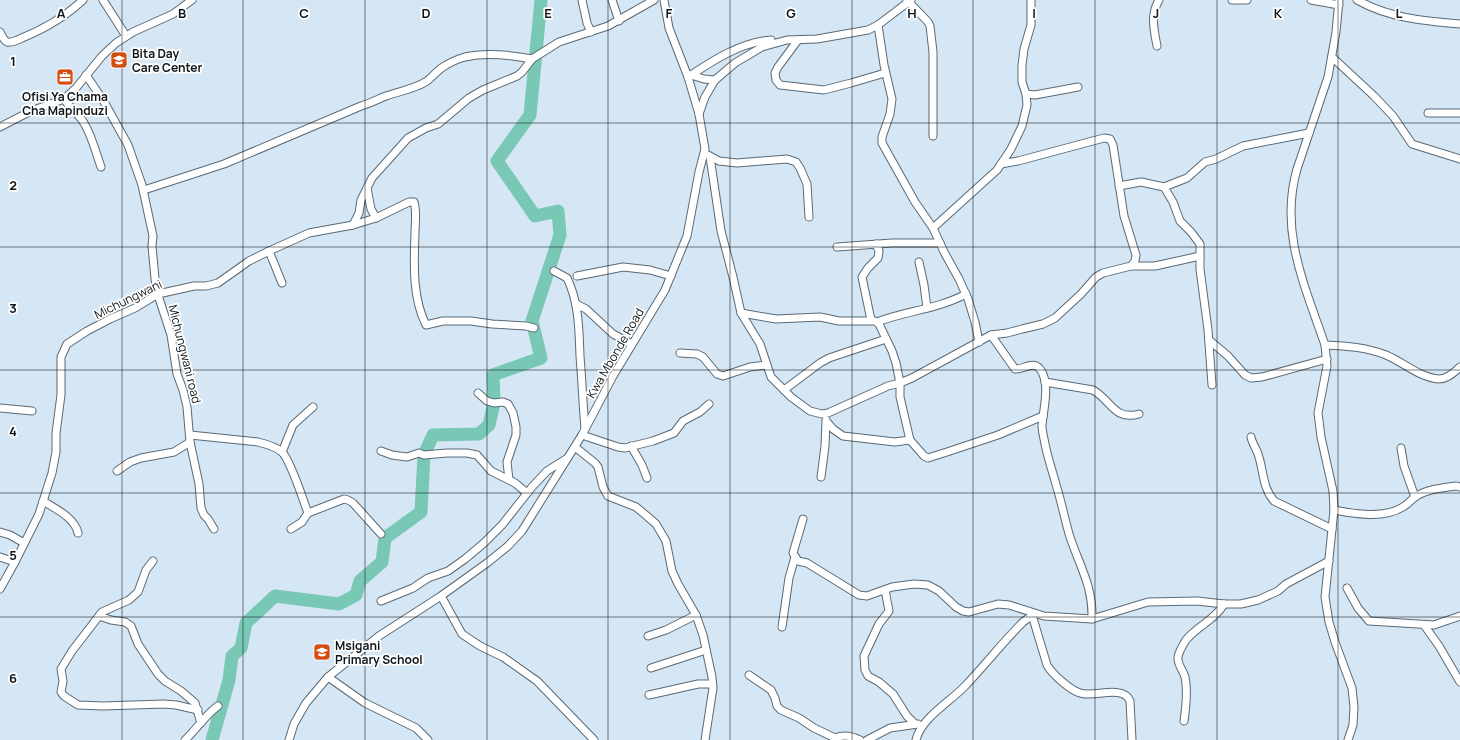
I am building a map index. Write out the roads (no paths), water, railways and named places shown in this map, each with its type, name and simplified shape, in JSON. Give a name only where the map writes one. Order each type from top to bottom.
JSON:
[{"type":"street","points":[[0,32],[5,41],[15,41],[40,31],[54,23],[83,0]]},
{"type":"street","points":[[103,0],[126,36]]},
{"type":"street","points":[[0,127],[31,111],[64,98],[76,88],[102,56],[126,36],[168,17],[192,0]]},
{"type":"street","points":[[582,0],[587,23],[591,32]]},
{"type":"street","points":[[612,0],[618,21]]},
{"type":"street","points":[[353,225],[359,213],[361,200],[372,178],[408,138],[426,128],[438,124],[469,98],[483,90],[517,76],[532,59],[559,42],[591,32],[618,21],[654,0]]},
{"type":"street","name":"Kwa Mbonde Road","points":[[289,740],[294,724],[306,703],[328,677],[379,636],[441,596],[487,563],[508,546],[522,531],[584,432],[613,376],[665,290],[687,236],[699,172],[707,155],[690,76],[669,28],[664,0]]},
{"type":"street","points":[[933,228],[996,170],[1011,149],[1022,126],[1027,105],[1026,94],[1022,82],[1022,65],[1024,49],[1031,25],[1030,0]]},
{"type":"street","points":[[1157,46],[1153,15],[1158,0]]},
{"type":"street","points":[[1232,0],[1247,0]]},
{"type":"street","points":[[1311,0],[1339,2],[1332,58],[1328,77],[1292,185],[1290,206],[1292,238],[1296,261],[1325,345],[1327,359],[1318,413],[1320,437],[1333,491],[1334,510],[1325,597],[1329,622],[1348,675],[1353,694],[1353,725],[1348,740]]},
{"type":"street","points":[[1357,0],[1376,10],[1398,17],[1460,24]]},
{"type":"street","points":[[690,76],[719,58],[759,42],[817,39],[868,30],[878,25],[909,1],[930,26],[933,52],[933,136]]},
{"type":"street","points":[[878,25],[885,73],[892,99],[890,114],[882,137],[882,143],[915,202],[933,228],[959,279],[966,294],[975,322],[979,342]]},
{"type":"street","points":[[699,114],[705,97],[715,80],[747,55],[762,47],[787,40]]},
{"type":"street","points":[[798,40],[775,73],[776,80],[780,85],[824,90],[885,73]]},
{"type":"street","points":[[144,190],[224,164],[361,106],[376,102],[385,96],[412,88],[427,81],[443,67],[460,59],[473,56],[512,55],[532,59]]},
{"type":"street","points":[[1332,58],[1374,96],[1393,116],[1412,144],[1429,148],[1460,159]]},
{"type":"street","name":"Michungwani road","points":[[86,75],[103,100],[128,145],[144,190],[152,236],[156,283],[171,335],[177,374],[184,390],[190,439],[199,484],[201,508],[214,529]]},
{"type":"street","points":[[690,76],[715,80]]},
{"type":"street","points":[[1026,94],[1035,95],[1078,87]]},
{"type":"street","points":[[64,98],[84,123],[101,167]]},
{"type":"street","points":[[1428,112],[1460,113]]},
{"type":"street","points":[[1119,186],[1141,182],[1164,187],[1187,178],[1205,162],[1216,159],[1243,146],[1309,133]]},
{"type":"street","points":[[1000,164],[1018,161],[1106,138],[1112,141],[1124,216],[1136,255],[1132,266]]},
{"type":"street","points":[[707,155],[719,161],[737,164],[787,159],[796,162],[807,184],[809,217]]},
{"type":"street","points":[[707,155],[721,231],[741,313],[760,344],[771,377],[784,390],[810,411],[825,414],[888,386],[900,383],[991,335],[1007,333],[1043,324],[1055,318],[1096,277],[1132,266],[1155,266],[1200,256]]},
{"type":"street","points":[[1164,187],[1173,202],[1180,221],[1200,244],[1200,269],[1209,340],[1212,385]]},
{"type":"street","points":[[367,188],[371,209],[376,218]]},
{"type":"street","name":"Michungwani","points":[[0,589],[39,514],[44,501],[56,452],[56,433],[61,395],[61,357],[64,348],[76,337],[135,308],[158,294],[194,286],[206,286],[218,283],[250,261],[309,234],[353,225],[376,218],[409,202],[414,202],[415,286],[426,325],[443,321],[471,321],[534,328]]},
{"type":"street","points":[[837,247],[892,243],[940,243]]},
{"type":"street","points":[[876,244],[879,251],[878,258],[868,268],[862,277],[874,321],[892,351],[900,383],[900,397],[910,440],[924,456],[928,458],[991,437],[1043,416]]},
{"type":"street","points":[[269,251],[282,284]]},
{"type":"street","points":[[919,262],[927,308]]},
{"type":"street","points":[[577,276],[623,267],[650,270],[671,276]]},
{"type":"street","points":[[554,271],[567,278],[576,304],[580,340],[584,432],[618,447],[631,446],[659,439],[674,433],[683,421],[700,412],[709,404]]},
{"type":"street","points":[[741,313],[776,319],[814,317],[839,321],[874,321],[952,301],[966,294]]},
{"type":"street","points":[[576,304],[586,309],[613,334],[632,344]]},
{"type":"street","points":[[991,335],[1015,369],[1019,370],[1033,365],[1040,368],[1044,376],[1046,392],[1042,427],[1049,463],[1057,487],[1064,517],[1090,591],[1092,619]]},
{"type":"street","points":[[784,390],[820,362],[886,339]]},
{"type":"street","points":[[1209,340],[1228,356],[1241,371],[1251,378],[1262,377],[1327,359]]},
{"type":"street","points":[[1325,345],[1369,350],[1387,355],[1432,378],[1441,379],[1448,377],[1460,366]]},
{"type":"street","points":[[680,353],[698,354],[703,357],[717,374],[723,376],[750,367],[766,365]]},
{"type":"street","points":[[1044,382],[1093,390],[1098,393],[1114,410],[1127,416],[1139,414]]},
{"type":"street","points":[[478,392],[487,401],[508,404],[513,413],[516,435],[507,462],[509,480]]},
{"type":"street","points":[[282,452],[293,425],[313,407]]},
{"type":"street","points":[[0,408],[32,411]]},
{"type":"street","points":[[821,477],[827,422],[825,414]]},
{"type":"street","points":[[827,422],[833,429],[843,436],[895,442],[910,440]]},
{"type":"street","points":[[1250,437],[1258,454],[1264,485],[1269,496],[1274,501],[1332,529]]},
{"type":"street","points":[[117,471],[130,462],[141,458],[174,452],[190,439],[258,442],[267,444],[282,452],[297,482],[308,513]]},
{"type":"street","points":[[631,446],[642,465],[647,478]]},
{"type":"street","points":[[575,447],[598,467],[603,487],[608,496],[636,507],[656,524],[666,541],[672,571],[696,615],[703,635],[706,650],[712,684],[710,710],[705,740]]},
{"type":"street","points":[[1401,448],[1404,466],[1415,497]]},
{"type":"street","points":[[381,451],[392,455],[407,457],[419,453],[424,455],[447,453],[467,453],[477,455],[491,471],[515,483],[527,493]]},
{"type":"street","points":[[381,601],[413,588],[428,578],[448,571],[466,559],[502,525],[547,470],[568,458]]},
{"type":"street","points":[[1334,510],[1360,515],[1387,513],[1403,507],[1415,497],[1428,490],[1456,486],[1460,487]]},
{"type":"street","points":[[291,529],[302,522],[308,513],[344,499],[353,503],[381,534]]},
{"type":"street","points":[[44,501],[75,524],[78,533]]},
{"type":"street","points":[[782,627],[789,578],[795,558],[793,554],[803,519]]},
{"type":"street","points":[[0,532],[25,542]]},
{"type":"street","points":[[0,557],[15,562]]},
{"type":"street","points":[[795,558],[798,561],[807,563],[859,595],[867,596],[885,590],[914,584],[928,585],[939,591],[956,607],[963,611],[969,612],[998,604],[1009,605],[1033,615],[1057,618],[1092,619],[1148,602],[1197,601],[1241,604],[1266,597],[1329,561]]},
{"type":"street","points":[[152,561],[146,570],[138,592],[129,600],[102,612],[84,633],[61,669],[63,681],[60,692],[78,705],[103,706],[127,704],[164,704],[198,710]]},
{"type":"street","points":[[1347,588],[1358,608],[1369,621],[1434,625],[1460,616]]},
{"type":"street","points":[[885,590],[890,610],[879,624],[864,656],[865,670],[868,676],[879,682],[893,694],[907,716],[915,724]]},
{"type":"street","points":[[441,596],[462,634],[480,646],[503,657],[537,681],[594,740]]},
{"type":"street","points":[[1184,721],[1186,709],[1185,682],[1178,662],[1180,651],[1186,640],[1194,632],[1217,616],[1224,604]]},
{"type":"street","points":[[648,636],[666,630],[696,615]]},
{"type":"street","points":[[916,740],[919,730],[926,722],[945,702],[963,688],[1023,622],[1033,615]]},
{"type":"street","points":[[1033,615],[1047,665],[1051,671],[1080,694],[1112,693],[1123,694],[1128,698],[1131,711],[1130,728],[1132,740]]},
{"type":"street","points":[[99,616],[125,622],[131,626],[138,644],[158,674],[188,696],[198,710],[201,723]]},
{"type":"street","points":[[1424,625],[1439,646],[1460,682]]},
{"type":"street","points":[[651,668],[706,650]]},
{"type":"street","points":[[749,675],[771,690],[777,706],[781,710],[836,739],[838,736],[854,736],[860,740]]},
{"type":"street","points":[[328,677],[365,703],[416,728],[428,740]]},
{"type":"street","points":[[649,694],[698,684],[712,684]]},
{"type":"street","points":[[185,740],[198,728],[208,713],[218,706]]},
{"type":"street","points":[[867,740],[890,728],[926,722]]},
{"type":"waterway","points":[[212,740],[229,680],[232,656],[241,648],[246,623],[275,596],[339,604],[356,595],[360,581],[382,562],[385,538],[421,512],[424,455],[433,435],[479,434],[489,425],[494,403],[493,375],[541,358],[532,321],[560,235],[558,211],[535,216],[497,161],[530,115],[541,0]]},
{"type":"place","name":"Bita Day Care Center","points":[[119,60]]},
{"type":"place","name":"Ofisi Ya Chama Cha Mapinduzi","points":[[65,77]]},
{"type":"place","name":"Msigani Primary School","points":[[322,652]]}]
